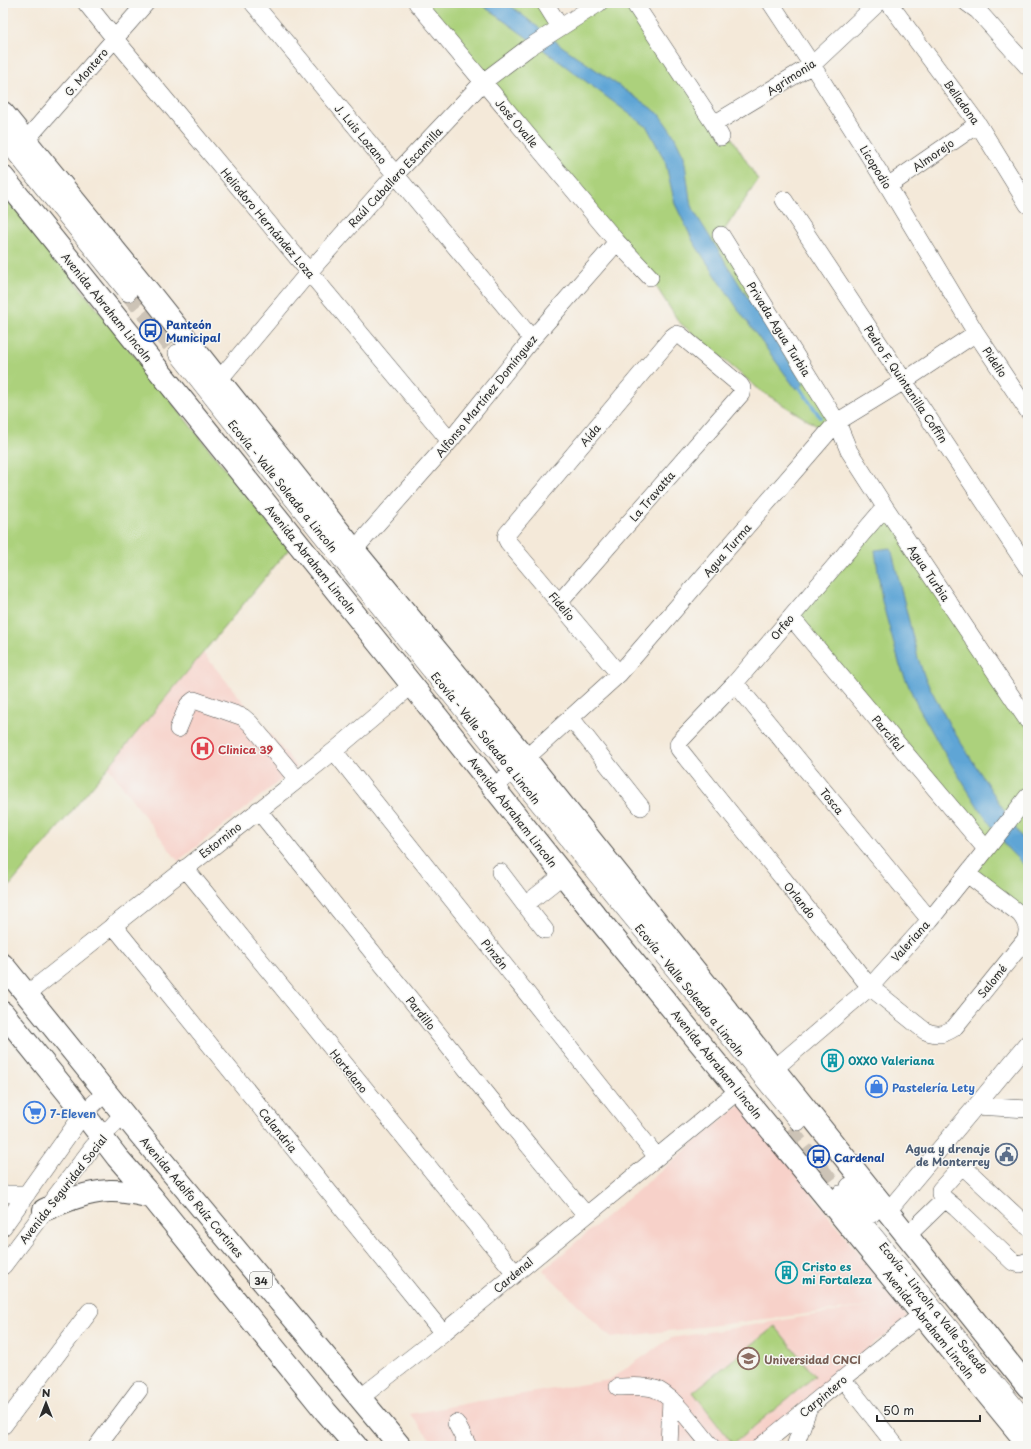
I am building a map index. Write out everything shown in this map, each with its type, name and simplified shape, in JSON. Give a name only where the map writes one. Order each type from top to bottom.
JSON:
[{"type":"main road","points":[[3,113],[219,380],[354,550],[509,774],[774,1069],[1028,1388]]},
{"type":"main road","name":"Avenida Abraham Lincoln","points":[[3,176],[412,686],[509,774],[563,875],[921,1315],[1028,1444]]},
{"type":"main road","name":"Avenida Adolfo Ruíz Cortines","points":[[3,965],[106,1092],[400,1446]]},
{"type":"main road","points":[[3,1013],[84,1113],[101,1137],[152,1197],[326,1412],[356,1446]]},
{"type":"main road","points":[[44,1210],[87,1194],[110,1191],[128,1192],[152,1197]]},
{"type":"street","name":"Heliodoro Hernández Loza","points":[[86,3],[450,441]]},
{"type":"street","name":"G. Montero","points":[[26,140],[146,3]]},
{"type":"street","name":"J. Luis Lozano","points":[[253,3],[532,339]]},
{"type":"street","name":"José Ovalle","points":[[417,3],[617,242],[650,278]]},
{"type":"street","points":[[545,3],[555,30]]},
{"type":"street","name":"Raúl Caballero Escamilla","points":[[219,380],[309,272],[395,175],[483,82],[528,48],[599,3]]},
{"type":"street","name":"Agrimonia","points":[[634,3],[718,130],[812,65],[878,3]]},
{"type":"street","name":"Licopodio","points":[[771,3],[888,186],[976,333]]},
{"type":"street","name":"Belladona","points":[[889,3],[978,124],[1028,205]]},
{"type":"street","points":[[967,3],[978,12],[1028,67]]},
{"type":"street","name":"Almorejo","points":[[888,186],[978,124]]},
{"type":"street","points":[[3,138],[124,297],[3,154]]},
{"type":"street","name":"Pedro F. Quintanilla Coffin","points":[[784,200],[1028,568]]},
{"type":"street","name":"Privada Agua Turbia","points":[[721,235],[838,422]]},
{"type":"street","name":"Alfonso Martínez Domínguez","points":[[354,550],[450,441],[532,339],[617,242]]},
{"type":"street","name":"Agua Turma","points":[[509,774],[619,674],[838,422],[904,381],[976,333]]},
{"type":"street","name":"Pidelio","points":[[976,333],[1028,411]]},
{"type":"street","name":"Aída","points":[[506,538],[507,534],[676,334],[680,335],[742,388]]},
{"type":"street","points":[[172,356],[794,1126]]},
{"type":"street","name":"La Travatta","points":[[559,603],[741,394],[742,388]]},
{"type":"street","name":"Agua Turbia","points":[[838,422],[849,450],[885,507],[1028,721]]},
{"type":"street","name":"Orfeo","points":[[678,745],[679,742],[735,683],[885,507]]},
{"type":"street","name":"Fidelio","points":[[506,538],[619,674]]},
{"type":"street","name":"Parcifal","points":[[791,617],[986,848]]},
{"type":"street","name":"Tosca","points":[[735,683],[930,920]]},
{"type":"street","name":"Estornino","points":[[27,994],[334,751],[412,686]]},
{"type":"street","points":[[178,729],[188,705],[194,700],[243,718],[250,723],[297,779]]},
{"type":"street","points":[[571,718],[641,807]]},
{"type":"street","name":"Orlando","points":[[678,745],[679,749],[870,987],[925,1031],[940,1035]]},
{"type":"street","name":"Pinzón","points":[[334,751],[656,1157]]},
{"type":"street","name":"Valeriana","points":[[774,1069],[870,987],[930,920],[1028,796]]},
{"type":"street","name":"Pardillo","points":[[258,810],[501,1112],[586,1215]]},
{"type":"street","name":"Hortelano","points":[[185,868],[515,1273]]},
{"type":"street","points":[[500,872],[545,930]]},
{"type":"street","name":"Salomé","points":[[940,1035],[947,1033],[954,1028],[1025,940],[1028,933],[1025,920],[1020,914],[967,874]]},
{"type":"street","points":[[525,905],[563,875]]},
{"type":"street","name":"Calandria","points":[[113,925],[443,1333]]},
{"type":"street","points":[[887,1212],[1028,1043]]},
{"type":"street","name":"Cardenal","points":[[360,1398],[443,1333],[739,1090]]},
{"type":"street","points":[[3,1227],[84,1113],[106,1092]]},
{"type":"street","points":[[976,1106],[1028,1109]]},
{"type":"street","name":"Avenida Seguridad Social","points":[[3,1266],[44,1210],[101,1137],[124,1113]]},
{"type":"street","points":[[1028,1227],[965,1169],[958,1170],[940,1190],[940,1194],[945,1199],[1014,1262],[1020,1264],[1028,1261]]},
{"type":"street","name":"Ecovía - Lincoln a Valle Soleado","points":[[1028,1405],[845,1190],[1028,1422]]},
{"type":"street","points":[[3,1194],[27,1194]]},
{"type":"street","points":[[907,1236],[945,1199]]},
{"type":"street","points":[[3,1238],[15,1250]]},
{"type":"street","points":[[3,1426],[90,1311]]},
{"type":"street","name":"Carpintero","points":[[761,1446],[921,1315]]},
{"type":"street","points":[[843,1379],[895,1446]]},
{"type":"street","points":[[618,1387],[654,1388],[662,1392],[671,1399],[711,1446]]},
{"type":"street","points":[[97,1446],[139,1390]]},
{"type":"street","points":[[669,1446],[671,1399]]},
{"type":"street","points":[[795,1446],[809,1407]]},
{"type":"street","points":[[456,1423],[468,1446]]},
{"type":"shaded area","name":"Clinica 39","points":[[203,653],[297,767],[178,861],[108,767]]},
{"type":"shaded area","points":[[742,1103],[907,1317],[748,1446],[436,1446],[410,1414],[609,1380],[671,1338],[878,1305],[611,1338],[543,1270]]},
{"type":"green space","points":[[417,3],[545,3],[560,27],[599,3],[634,3],[721,136],[732,138],[758,180],[721,235],[837,422],[825,431],[761,391],[679,322],[650,277]]},
{"type":"green space","points":[[3,191],[289,549],[3,894]]},
{"type":"green space","points":[[885,507],[1028,721],[1028,921],[967,874],[986,849],[791,617]]},
{"type":"green space","points":[[775,1326],[815,1376],[733,1444],[693,1392]]},
{"type":"water","points":[[479,3],[507,3],[563,47],[658,113],[673,134],[684,156],[690,200],[695,213],[754,308],[804,384],[796,389],[742,315],[694,243],[675,204],[665,161],[647,127]]},
{"type":"water","points":[[891,548],[918,658],[925,678],[949,724],[1023,840],[1028,845],[1028,869],[1009,850],[980,810],[942,749],[917,705],[900,666],[882,601],[875,550]]},
{"type":"waterway","points":[[797,383],[820,417]]},
{"type":"tunnel","points":[[128,293],[177,353]]},
{"type":"tunnel","points":[[789,1129],[840,1194]]},
{"type":"place","name":"Panteón Municipal","points":[[151,330]]},
{"type":"place","name":"Clinica 39","points":[[202,749]]},
{"type":"place","name":"OXXO Valeriana","points":[[832,1060]]},
{"type":"place","name":"Pastelería Lety","points":[[877,1087]]},
{"type":"place","name":"7-Eleven","points":[[34,1113]]},
{"type":"place","name":"Agua y drenaje de Monterrey","points":[[1006,1154]]},
{"type":"place","name":"Cardenal","points":[[819,1157]]},
{"type":"place","name":"Cristo es mi Fortaleza","points":[[786,1272]]},
{"type":"place","name":"Universidad CNCI","points":[[748,1359]]}]
